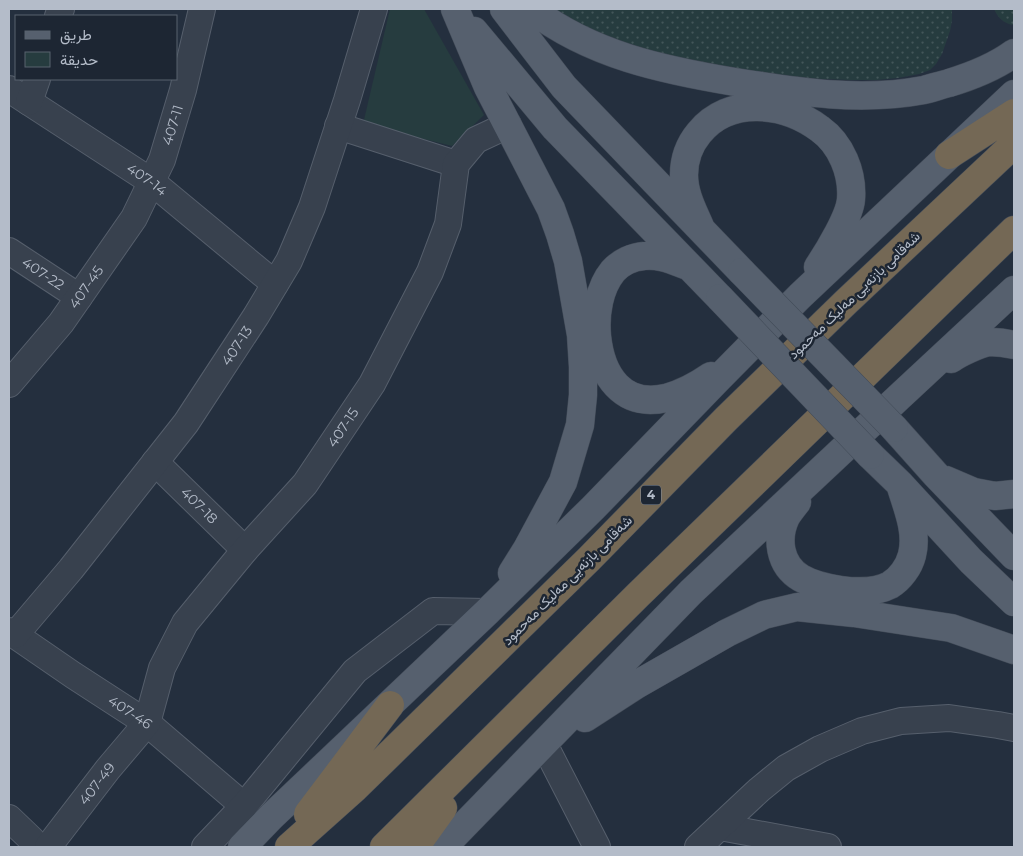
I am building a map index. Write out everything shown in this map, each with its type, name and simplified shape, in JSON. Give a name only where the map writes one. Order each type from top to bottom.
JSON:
[{"type":"highway","points":[[949,155],[1014,113]]},
{"type":"highway","name":"شەقامی بازنەیی مەلیک مەحمود","points":[[290,847],[355,788],[575,573],[726,419],[839,309],[1014,144]]},
{"type":"highway","points":[[384,847],[672,562],[1014,230]]},
{"type":"highway","points":[[283,847],[390,705]]},
{"type":"highway","points":[[415,847],[495,738]]},
{"type":"main road","points":[[455,9],[488,87],[551,209],[560,234],[568,262],[581,335],[583,367],[580,425],[563,482],[528,549],[487,612]]},
{"type":"main road","points":[[455,9],[554,128],[900,484],[971,561],[1014,602]]},
{"type":"main road","points":[[504,9],[564,87],[894,428],[936,475],[1014,556]]},
{"type":"main road","points":[[531,9],[571,34],[605,51],[651,66],[760,86],[811,93],[859,96],[924,90],[969,77],[1014,53]]},
{"type":"main road","points":[[242,847],[593,508],[800,296],[1014,94]]},
{"type":"main road","points":[[702,229],[687,196],[684,165],[691,144],[705,126],[726,112],[743,108],[762,107],[795,115],[821,129],[832,140],[846,162],[850,176],[851,200],[844,222],[800,296]]},
{"type":"main road","points":[[691,267],[668,258],[644,256],[622,263],[614,270],[602,292],[596,316],[600,355],[608,376],[615,385],[634,396],[644,399],[667,398],[699,384],[741,356]]},
{"type":"main road","points":[[443,847],[691,592],[1014,290]]},
{"type":"main road","points":[[898,398],[958,353],[988,342],[1014,345]]},
{"type":"main road","points":[[819,472],[786,516],[781,530],[781,550],[790,569],[799,577],[810,583],[828,588],[863,591],[876,590],[889,585],[899,578],[908,566],[914,542],[913,528],[900,484]]},
{"type":"main road","points":[[936,475],[974,492],[995,496],[1014,494]]},
{"type":"main road","points":[[544,744],[636,685],[727,633],[764,615],[797,607],[854,613],[951,628],[1014,650]]},
{"type":"street","name":"407-11","points":[[152,182],[162,160],[178,108],[202,9]]},
{"type":"street","name":"407-13","points":[[12,633],[71,569],[186,423],[256,316],[289,261],[312,207],[374,9]]},
{"type":"street","name":"407-14","points":[[25,90],[152,182],[275,284]]},
{"type":"street","points":[[338,126],[456,164],[476,140],[508,125]]},
{"type":"street","name":"407-15","points":[[147,723],[162,668],[184,623],[245,550],[305,484],[372,384],[430,272],[448,224],[456,164]]},
{"type":"street","name":"407-45","points":[[9,384],[61,323],[134,218],[152,182]]},
{"type":"street","name":"407-22","points":[[9,251],[79,297]]},
{"type":"street","name":"407-18","points":[[155,462],[245,550]]},
{"type":"street","points":[[205,847],[244,806],[355,671],[433,612],[487,612]]},
{"type":"street","name":"407-46","points":[[12,633],[147,723],[244,806]]},
{"type":"street","points":[[698,847],[759,790],[786,768],[820,749],[862,731],[901,721],[949,718],[1014,728]]},
{"type":"street","name":"407-49","points":[[48,847],[108,769],[147,723]]},
{"type":"street","points":[[544,744],[597,847]]},
{"type":"street","points":[[9,818],[32,840],[34,847]]},
{"type":"street","points":[[720,827],[828,847]]},
{"type":"green space","points":[[390,9],[424,9],[484,115],[452,146],[363,124]]},
{"type":"green space","points":[[552,9],[952,9],[952,21],[942,54],[930,70],[898,78],[850,80],[799,78],[768,74],[655,53],[586,29]]},
{"type":"green space","points":[[994,9],[1014,9],[1014,25],[1002,20]]}]
